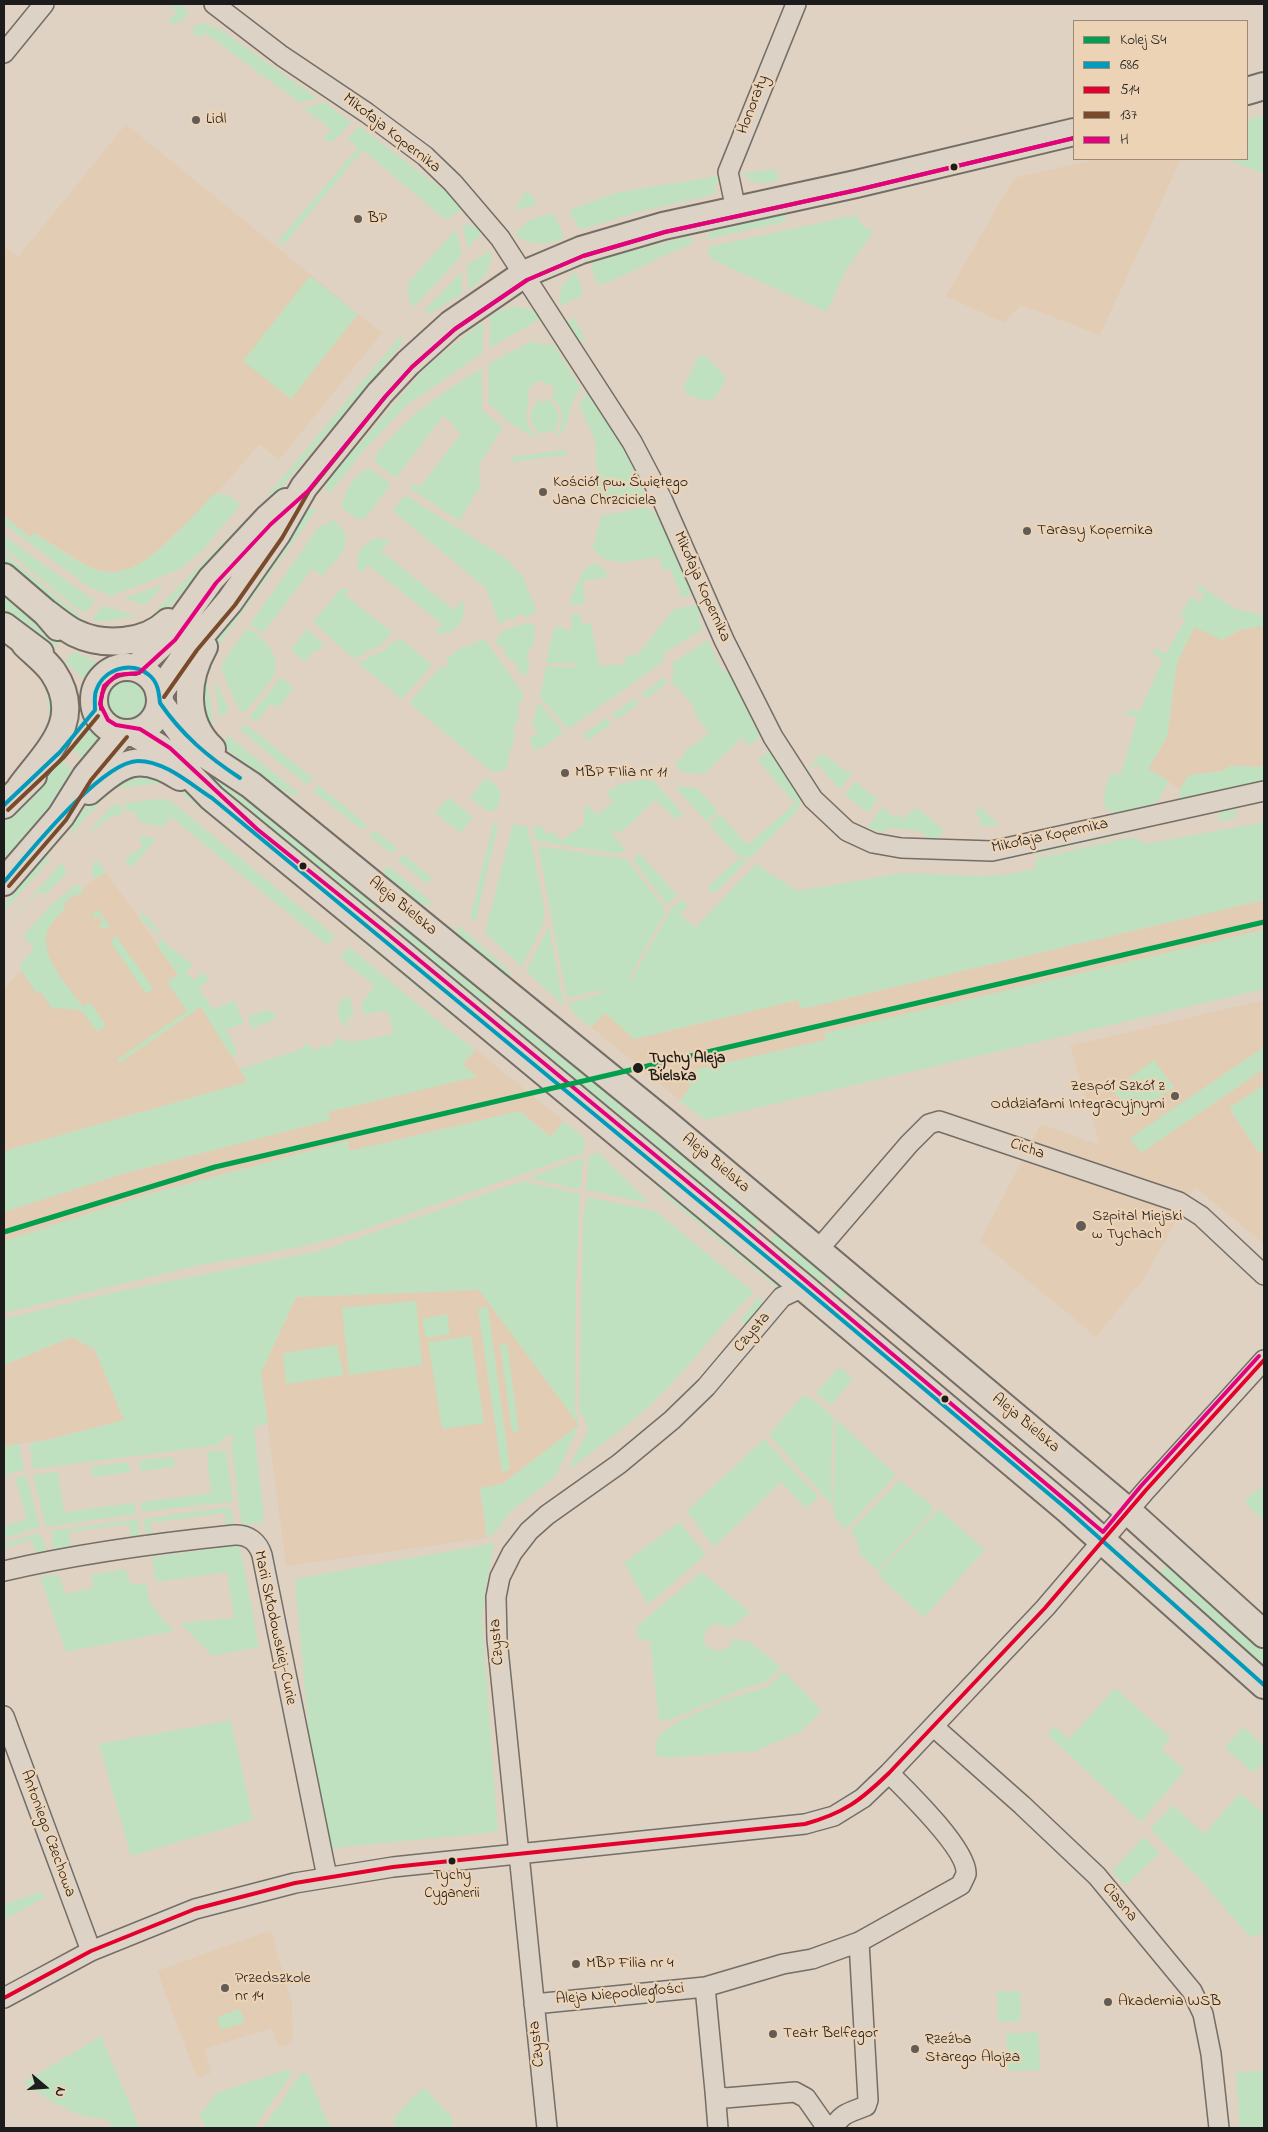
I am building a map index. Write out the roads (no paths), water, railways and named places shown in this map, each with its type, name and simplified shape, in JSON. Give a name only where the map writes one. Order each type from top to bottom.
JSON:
[{"type":"main road","points":[[1248,91],[1264,86]]},
{"type":"main road","points":[[61,816],[86,776],[128,733],[151,722],[160,698],[192,646],[230,601],[277,534],[304,487],[380,393],[408,363],[451,324],[524,274],[581,250],[663,226],[856,184],[1073,132]]},
{"type":"main road","points":[[4,577],[46,613],[81,636],[106,640],[140,639],[164,625],[211,579],[267,519],[304,487]]},
{"type":"main road","points":[[12,796],[60,752],[94,703],[102,677],[129,667],[170,636],[211,579]]},
{"type":"main road","points":[[230,601],[198,657],[191,677],[191,708],[195,726],[209,747],[251,785]]},
{"type":"main road","points":[[46,613],[68,638],[95,656],[129,667],[151,677],[160,698]]},
{"type":"main road","points":[[4,626],[51,670],[61,686],[67,706],[63,726],[56,740],[12,796]]},
{"type":"main road","points":[[25,644],[64,670],[94,703],[105,725],[156,746],[183,768],[212,798],[762,1252],[1104,1541],[1264,1685]]},
{"type":"main road","name":"Aleja Bielska","points":[[160,698],[185,738],[204,754],[251,785],[665,1122],[1128,1511],[1264,1634]]},
{"type":"main road","points":[[4,882],[61,816],[111,771],[124,764],[137,762],[155,764],[169,770],[212,798]]},
{"type":"main road","points":[[762,1252],[760,1239],[765,1229],[774,1224],[786,1224]]},
{"type":"main road","points":[[826,1306],[843,1307],[852,1302],[856,1291],[852,1279]]},
{"type":"street","points":[[4,53],[44,4]]},
{"type":"street","name":"Mikołaja Kopernika","points":[[214,4],[282,56],[367,113],[425,156],[452,183],[500,238],[632,442],[662,499],[722,635],[773,737],[814,799],[847,831],[873,843],[901,848],[992,851],[1031,844],[1264,790]]},
{"type":"street","name":"Honoraty","points":[[736,210],[728,172],[796,4]]},
{"type":"street","name":"Cicha","points":[[817,1250],[909,1144],[929,1124],[939,1120],[1179,1202],[1201,1216],[1264,1274]]},
{"type":"street","name":"Czysta","points":[[547,2128],[496,1619],[498,1587],[506,1565],[521,1541],[536,1524],[619,1464],[672,1420],[706,1387],[782,1298],[803,1287]]},
{"type":"street","points":[[4,1998],[91,1951],[195,1909],[295,1883],[327,1877],[519,1853],[620,1845],[805,1824],[834,1816],[863,1798],[934,1726],[1045,1608],[1128,1511],[1264,1360]]},
{"type":"street","name":"Marii Skłodowskiej-Curie","points":[[4,1571],[71,1556],[234,1535],[246,1536],[256,1543],[262,1555],[327,1877]]},
{"type":"street","name":"Antoniego Czechowa","points":[[4,1716],[91,1951]]},
{"type":"street","name":"Ciasna","points":[[934,1726],[1022,1804],[1097,1876],[1192,1991],[1203,2014],[1211,2054],[1219,2128]]},
{"type":"street","name":"Aleja Niepodległości","points":[[534,2004],[705,1987],[783,1964],[812,1958],[859,1942],[952,1891],[961,1885],[966,1874],[964,1863],[932,1815],[889,1772]]},
{"type":"street","points":[[834,2128],[842,2115],[866,2106],[868,2100],[859,1942]]},
{"type":"street","name":"Aleja Niepodległości","points":[[705,1987],[718,2128]]},
{"type":"street","points":[[715,2091],[718,2096],[725,2098],[795,2092],[806,2098],[827,2128]]},
{"type":"rail line","name":"S4","points":[[4,1232],[215,1167],[1264,922]]},
{"type":"place","name":"Lidl","points":[[196,120]]},
{"type":"place","name":"BP","points":[[358,219]]},
{"type":"place","name":"Kościół pw. Świętego Jana Chrzciciela","points":[[543,492]]},
{"type":"place","name":"Tarasy Kopernika","points":[[1027,531]]},
{"type":"place","name":"MBP FIlia nr 11","points":[[565,773]]},
{"type":"place","name":"Tychy Aleja Bielska","points":[[638,1068]]},
{"type":"place","name":"Zespół Szkół z Oddziałami Integracyjnymi","points":[[1175,1096]]},
{"type":"place","name":"Szpital Miejski w Tychach","points":[[1081,1226]]},
{"type":"place","name":"Tychy Cyganerii","points":[[452,1861]]},
{"type":"place","name":"MBP Filia nr 4","points":[[576,1964]]},
{"type":"place","name":"Przedszkole nr 14","points":[[225,1988]]},
{"type":"place","name":"Akademia WSB","points":[[1108,2002]]},
{"type":"place","name":"Teatr Belfegor","points":[[773,2034]]},
{"type":"place","name":"Rzeźba Starego Alojza","points":[[915,2049]]}]
